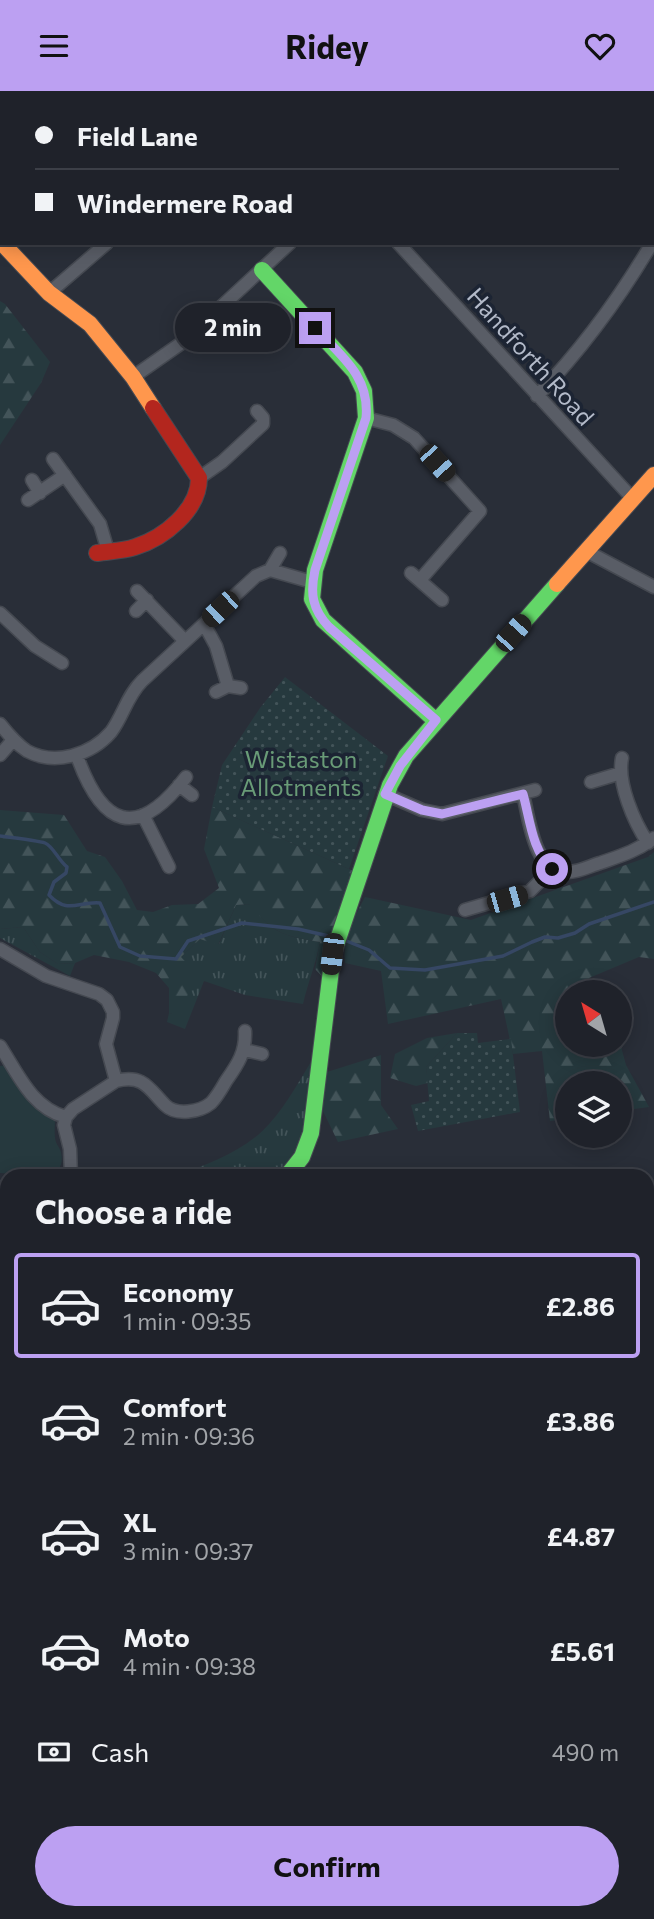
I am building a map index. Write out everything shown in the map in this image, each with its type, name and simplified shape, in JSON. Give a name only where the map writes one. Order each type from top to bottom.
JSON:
[{"type":"street","points":[[3,245],[24,270],[49,293],[90,324],[134,377],[199,478],[200,487],[194,503],[163,532],[136,547],[102,552],[100,523],[53,459]]},
{"type":"street","points":[[49,293],[105,245]]},
{"type":"street","points":[[134,377],[183,342],[288,245]]},
{"type":"street","name":"Handforth Road","points":[[400,245],[633,499]]},
{"type":"street","points":[[537,396],[603,319],[651,245]]},
{"type":"street","points":[[262,270],[359,377],[366,397],[366,418],[312,582],[312,599],[323,620],[436,720]]},
{"type":"street","points":[[199,478],[222,462],[263,423],[263,418],[257,411]]},
{"type":"street","points":[[366,418],[393,425],[414,438],[480,511],[416,576],[442,600]]},
{"type":"street","points":[[28,500],[65,475]]},
{"type":"street","points":[[293,1169],[302,1157],[311,1133],[332,954],[385,794],[400,766],[436,720],[654,475]]},
{"type":"street","points":[[32,480],[40,493]]},
{"type":"street","points":[[586,551],[654,587]]},
{"type":"street","points":[[0,724],[13,740],[36,755],[77,755],[103,740],[115,725],[135,688],[256,576],[270,570],[280,553]]},
{"type":"street","points":[[270,570],[312,582]]},
{"type":"street","points":[[137,591],[185,641]]},
{"type":"street","points":[[136,611],[147,600]]},
{"type":"street","points":[[0,613],[42,651],[62,663]]},
{"type":"street","points":[[204,624],[216,646],[229,689]]},
{"type":"street","points":[[0,755],[13,740]]},
{"type":"street","points":[[77,755],[88,785],[110,813],[122,818],[143,815],[160,804],[183,781],[192,795]]},
{"type":"street","points":[[385,794],[422,810],[442,814],[529,792],[537,848],[552,869],[566,873],[631,853],[651,840],[635,821],[621,773],[622,758]]},
{"type":"street","points":[[591,782],[621,773]]},
{"type":"street","points":[[143,815],[169,867]]},
{"type":"street","points":[[147,857],[160,850]]},
{"type":"street","points":[[471,903],[530,891],[552,869]]},
{"type":"street","points":[[0,949],[46,976],[99,994],[107,1000],[113,1012],[106,1044],[116,1081]]},
{"type":"street","points":[[71,1169],[70,1149],[64,1125],[66,1117],[74,1109],[116,1081],[139,1081],[155,1092],[173,1111],[184,1112],[210,1104],[235,1069],[244,1050],[245,1031]]},
{"type":"street","points":[[0,1046],[4,1060],[36,1101],[47,1110],[66,1117]]},
{"type":"street","points":[[244,1050],[262,1054]]},
{"type":"green space","points":[[0,301],[50,362],[41,383],[0,445]]},
{"type":"green space","name":"Wistaston Allotments","points":[[285,677],[388,756],[349,869],[212,807],[222,765],[260,708]]},
{"type":"green space","points":[[212,807],[360,874],[329,984],[315,969],[320,942],[280,932],[265,922],[250,904],[236,905],[218,945],[200,939],[181,957],[195,972],[181,1016],[169,1013],[169,988],[156,973],[129,962],[94,955],[75,963],[58,964],[40,952],[23,927],[0,929],[0,810],[64,815],[87,851],[105,857],[122,881],[137,910],[153,912],[172,905],[198,904],[219,888],[204,849]]},
{"type":"green space","points":[[654,852],[654,959],[639,957],[589,978],[590,980],[555,980],[555,1057],[624,1057],[629,1071],[555,1071],[555,1120],[550,1121],[542,1051],[513,1054],[501,999],[388,1024],[381,971],[345,963],[347,937],[365,897],[471,920],[648,857]]},
{"type":"green space","points":[[251,904],[266,922],[280,932],[320,942],[303,1004],[245,995],[204,981],[185,1029],[167,1022],[169,1013],[181,1015],[181,957],[200,939],[219,944],[236,905]]},
{"type":"green space","points":[[23,927],[40,952],[58,964],[75,963],[70,976],[0,938],[0,929]]},
{"type":"green space","points":[[457,1033],[426,1067],[428,1083],[416,1086],[390,1078],[395,1054],[427,1038]]},
{"type":"green space","points":[[457,1033],[477,1033],[478,1043],[511,1039],[520,1112],[418,1131],[411,1105],[429,1101],[426,1067]]},
{"type":"green space","points":[[316,1054],[302,1145],[283,1169],[194,1169],[250,1141],[283,1107]]},
{"type":"green space","points":[[381,1055],[381,1105],[398,1129],[338,1142],[321,1107],[327,1072]]},
{"type":"green space","points":[[6,1065],[32,1104],[55,1119],[55,1139],[61,1152],[58,1169],[0,1169],[0,1066]]},
{"type":"green space","points":[[632,1076],[649,1107],[632,1109]]},
{"type":"waterway","points":[[0,836],[48,845],[67,867],[66,873],[54,882],[49,895],[68,906],[100,903],[120,947],[140,956],[176,959],[188,941],[242,923],[298,929],[333,937]]},
{"type":"waterway","points":[[344,940],[369,950],[390,968],[425,970],[503,956],[545,937],[558,938],[575,933],[589,924],[654,902]]},
{"type":"traffic: fast","points":[[262,270],[355,372],[364,391],[366,418],[315,570],[312,599],[323,620],[436,721]]},
{"type":"traffic: fast","points":[[293,1169],[302,1157],[311,1133],[333,954],[390,785],[406,756],[557,584]]},
{"type":"traffic: slow","points":[[4,245],[49,293],[90,324],[133,377],[153,408]]},
{"type":"traffic: slow","points":[[557,584],[654,475]]},
{"type":"traffic: jam","points":[[97,553],[146,543],[168,530],[193,501],[199,478],[153,408]]},
{"type":"route","points":[[315,328],[359,377],[365,389],[367,406],[366,418],[315,570],[312,599],[315,608],[329,627],[436,720],[406,756],[385,794],[422,810],[442,814],[523,794],[539,854],[552,869]]}]
